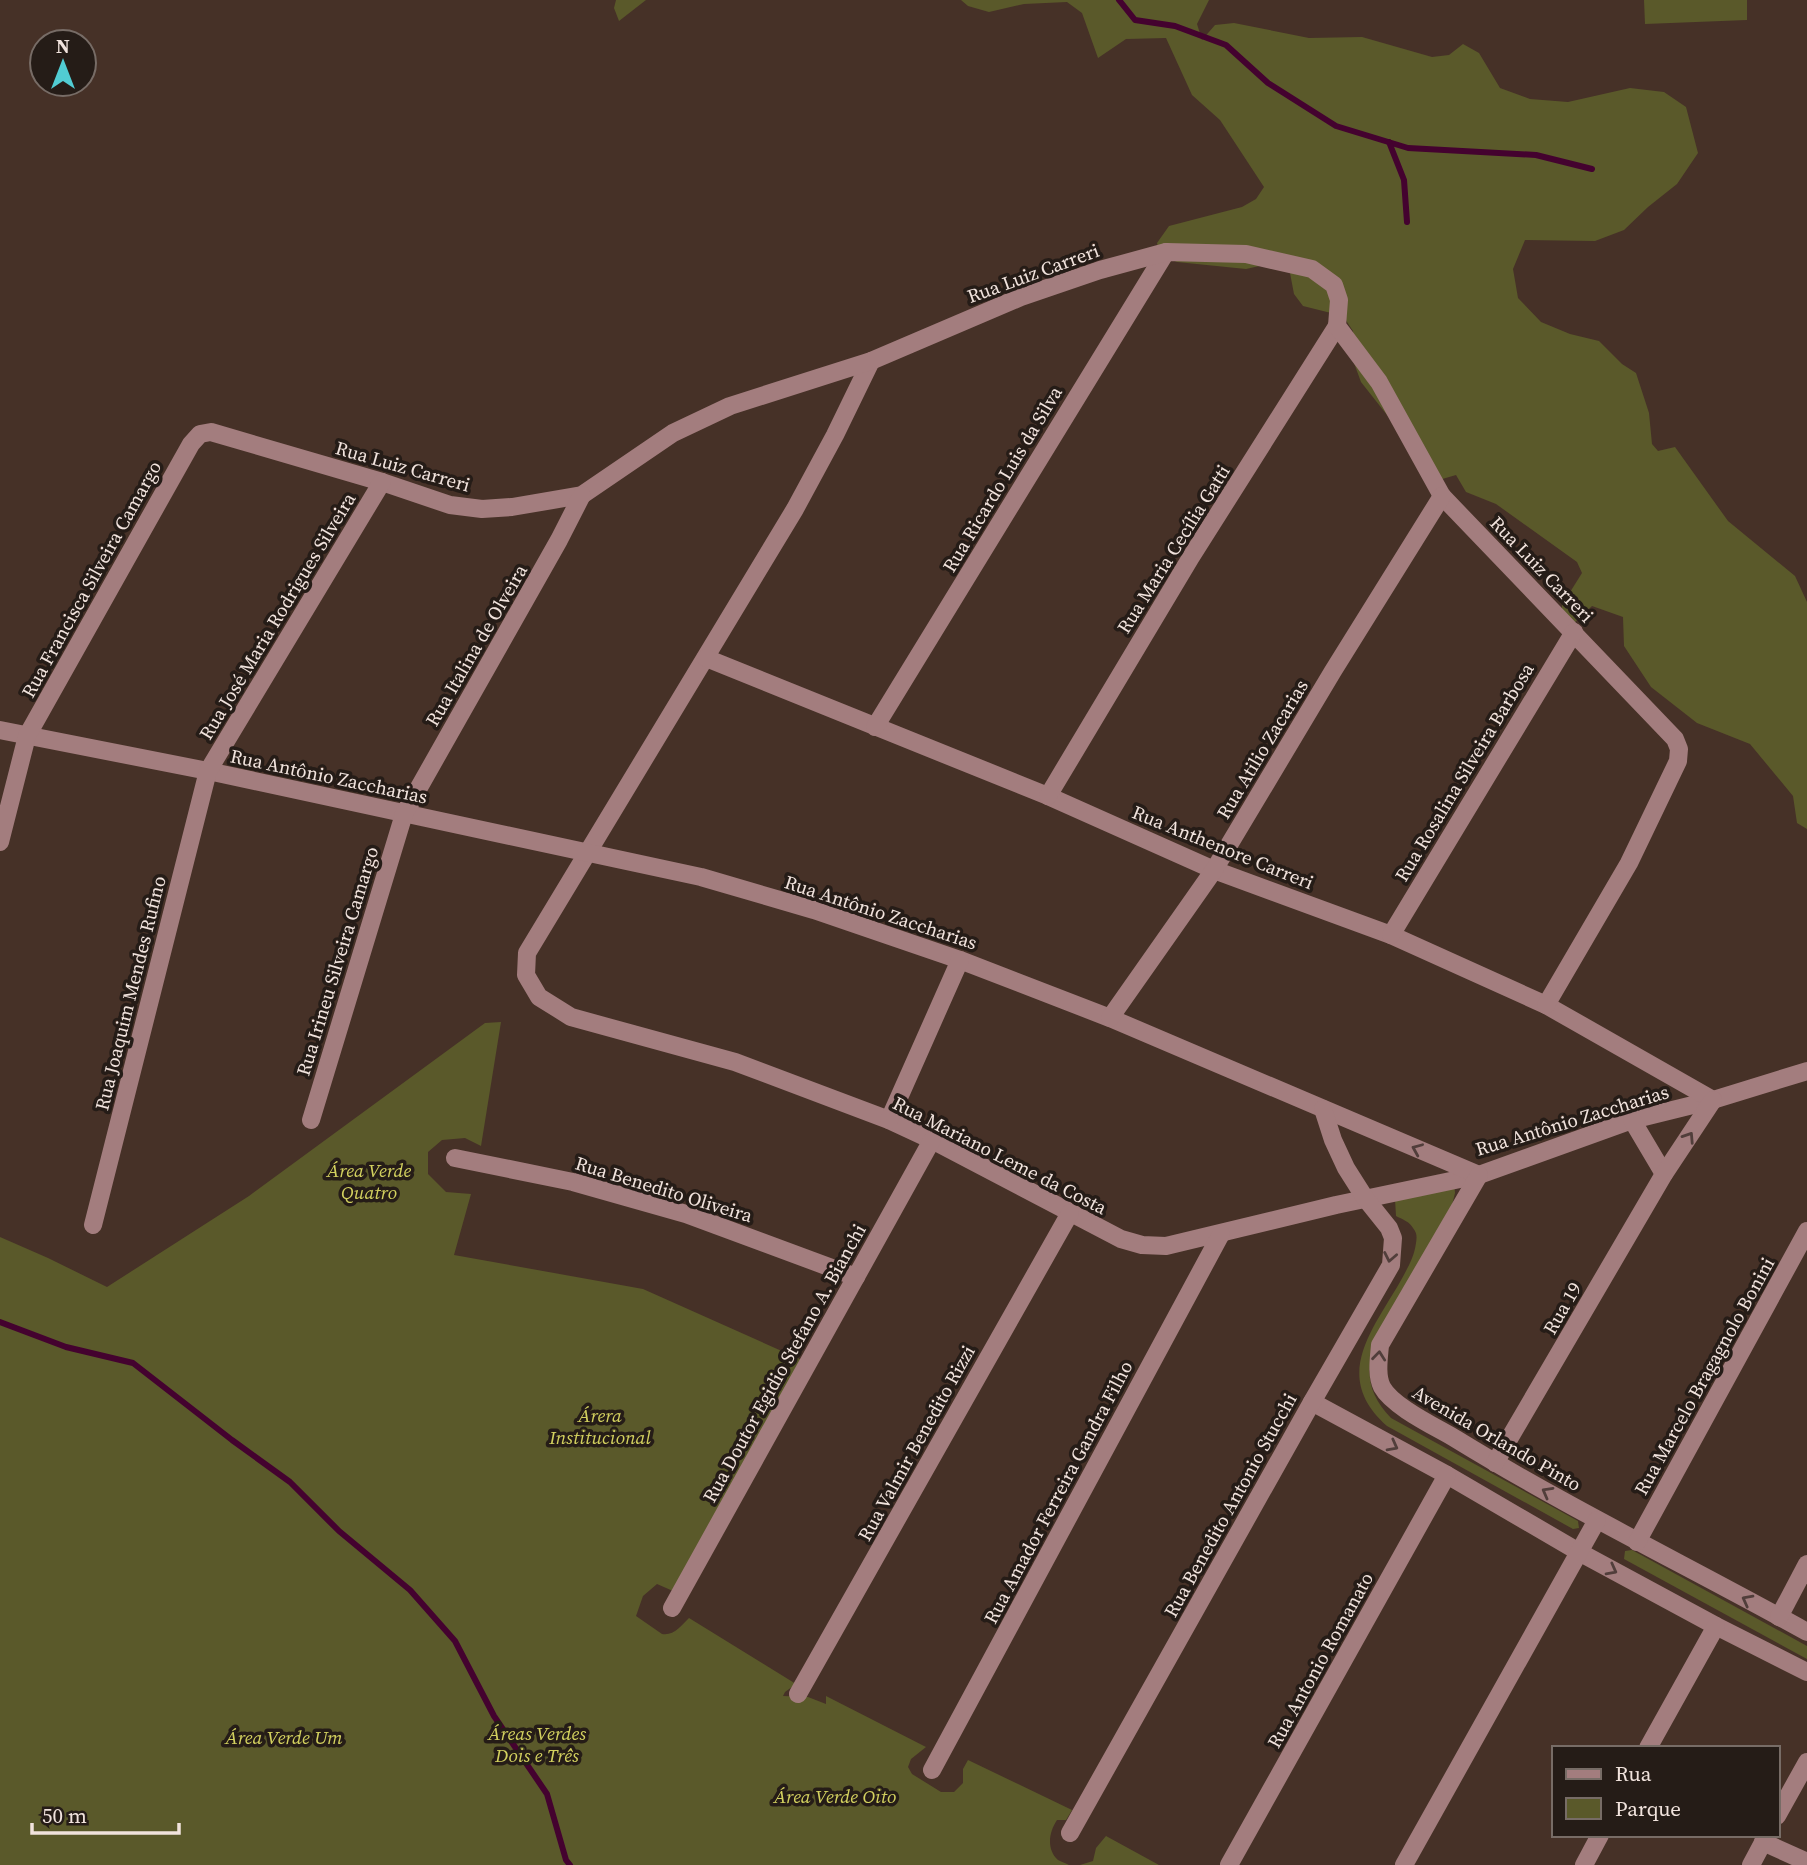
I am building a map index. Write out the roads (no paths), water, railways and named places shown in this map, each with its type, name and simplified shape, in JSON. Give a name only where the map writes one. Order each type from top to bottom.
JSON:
[{"type":"street","name":"Rua Luiz Carreri","points":[[191,444],[200,434],[211,432],[382,482],[450,505],[482,509],[512,507],[582,495],[673,433],[730,406],[871,361],[1021,297],[1100,270],[1166,252],[1246,254],[1312,269],[1334,285],[1339,300],[1337,326],[1378,382],[1442,496],[1675,739],[1679,749],[1678,761],[1629,863],[1546,1004]]},
{"type":"street","name":"Rua Ricardo Luis da Silva","points":[[875,727],[1166,252]]},
{"type":"street","name":"Rua Maria Cecília Gatti","points":[[1048,796],[1191,557],[1337,326]]},
{"type":"street","points":[[588,854],[800,499],[871,361]]},
{"type":"street","name":"Rua Francisca Silveira Camargo","points":[[0,842],[27,736],[191,444]]},
{"type":"street","name":"Rua José Maria Rodrigues Silveira","points":[[208,771],[382,482]]},
{"type":"street","name":"Rua Italina de Olveira","points":[[404,814],[582,495]]},
{"type":"street","name":"Rua Atilio Zacarias","points":[[1110,1018],[1214,870],[1442,496]]},
{"type":"street","name":"Rua Rosalina Silveira Barbosa","points":[[1391,935],[1574,632]]},
{"type":"street","name":"Rua Anthenore Carreri","points":[[706,658],[1048,796],[1214,870],[1391,935],[1546,1004],[1713,1100]]},
{"type":"street","name":"Rua Antônio Zaccharias","points":[[0,730],[208,771],[714,881],[814,910],[960,960],[1110,1018],[1479,1175],[1632,1120],[1713,1100],[1807,1071]]},
{"type":"street","name":"Rua Joaquim Mendes Rufino","points":[[93,1225],[208,771]]},
{"type":"street","name":"Rua Irineu Silveira Camargo","points":[[311,1120],[404,814]]},
{"type":"street","name":"Rua Mariano Leme da Costa","points":[[588,854],[527,953],[526,975],[539,997],[571,1017],[735,1062],[889,1120],[932,1139],[1121,1239],[1142,1245],[1166,1247],[1365,1198],[1479,1175]]},
{"type":"street","points":[[889,1120],[960,960]]},
{"type":"street","name":"Rua 19","points":[[1495,1463],[1664,1174],[1713,1100]]},
{"type":"street","name":"Rua Benedito Antonio Stucchi","points":[[1070,1833],[1311,1402],[1391,1265],[1393,1238],[1389,1228],[1346,1168],[1323,1109]]},
{"type":"street","points":[[1632,1120],[1664,1174]]},
{"type":"street","name":"Rua Doutor Egidio Stefano A. Bianchi","points":[[672,1608],[932,1139]]},
{"type":"street","name":"Rua Benedito Oliveira","points":[[454,1158],[573,1182],[686,1214],[856,1277]]},
{"type":"street","name":"Avenida Orlando Pinto","points":[[1479,1175],[1380,1345],[1378,1366],[1381,1386],[1395,1402],[1495,1463],[1807,1632]]},
{"type":"street","name":"Rua Valmir Benedito Rizzi","points":[[798,1694],[1070,1213]]},
{"type":"street","name":"Rua Marcelo Bragagnolo Bonini","points":[[1637,1542],[1807,1231]]},
{"type":"street","name":"Rua Amador Ferreira Gandra Filho","points":[[932,1770],[1221,1234]]},
{"type":"street","points":[[1311,1402],[1447,1475],[1579,1552],[1807,1672]]},
{"type":"street","name":"Rua Antonio Romanato","points":[[1229,1865],[1447,1475]]},
{"type":"street","points":[[1404,1865],[1597,1520]]},
{"type":"street","points":[[1779,1617],[1807,1564]]},
{"type":"street","points":[[1649,1746],[1716,1626]]},
{"type":"street","points":[[1779,1812],[1807,1762]]},
{"type":"street","points":[[1584,1865],[1599,1837]]},
{"type":"street","points":[[1751,1865],[1765,1839],[1807,1862]]},
{"type":"waterway","points":[[1119,0],[1135,20],[1175,26],[1226,45],[1268,83],[1336,126],[1408,148],[1536,155],[1592,169]]},
{"type":"waterway","points":[[1389,142],[1404,180],[1407,222]]},
{"type":"waterway","points":[[0,1322],[66,1347],[133,1363],[290,1482],[339,1531],[410,1590],[455,1641],[494,1716],[547,1794],[566,1860],[570,1865]]},
{"type":"park label","name":"Área Verde Quatro","points":[[369,1181]]},
{"type":"park label","name":"Árera Institucional","points":[[600,1426]]},
{"type":"park label","name":"Área Verde Um","points":[[284,1737]]},
{"type":"park label","name":"Áreas Verdes Dois e Três","points":[[537,1744]]},
{"type":"park label","name":"Área Verde Oito","points":[[835,1796]]}]
